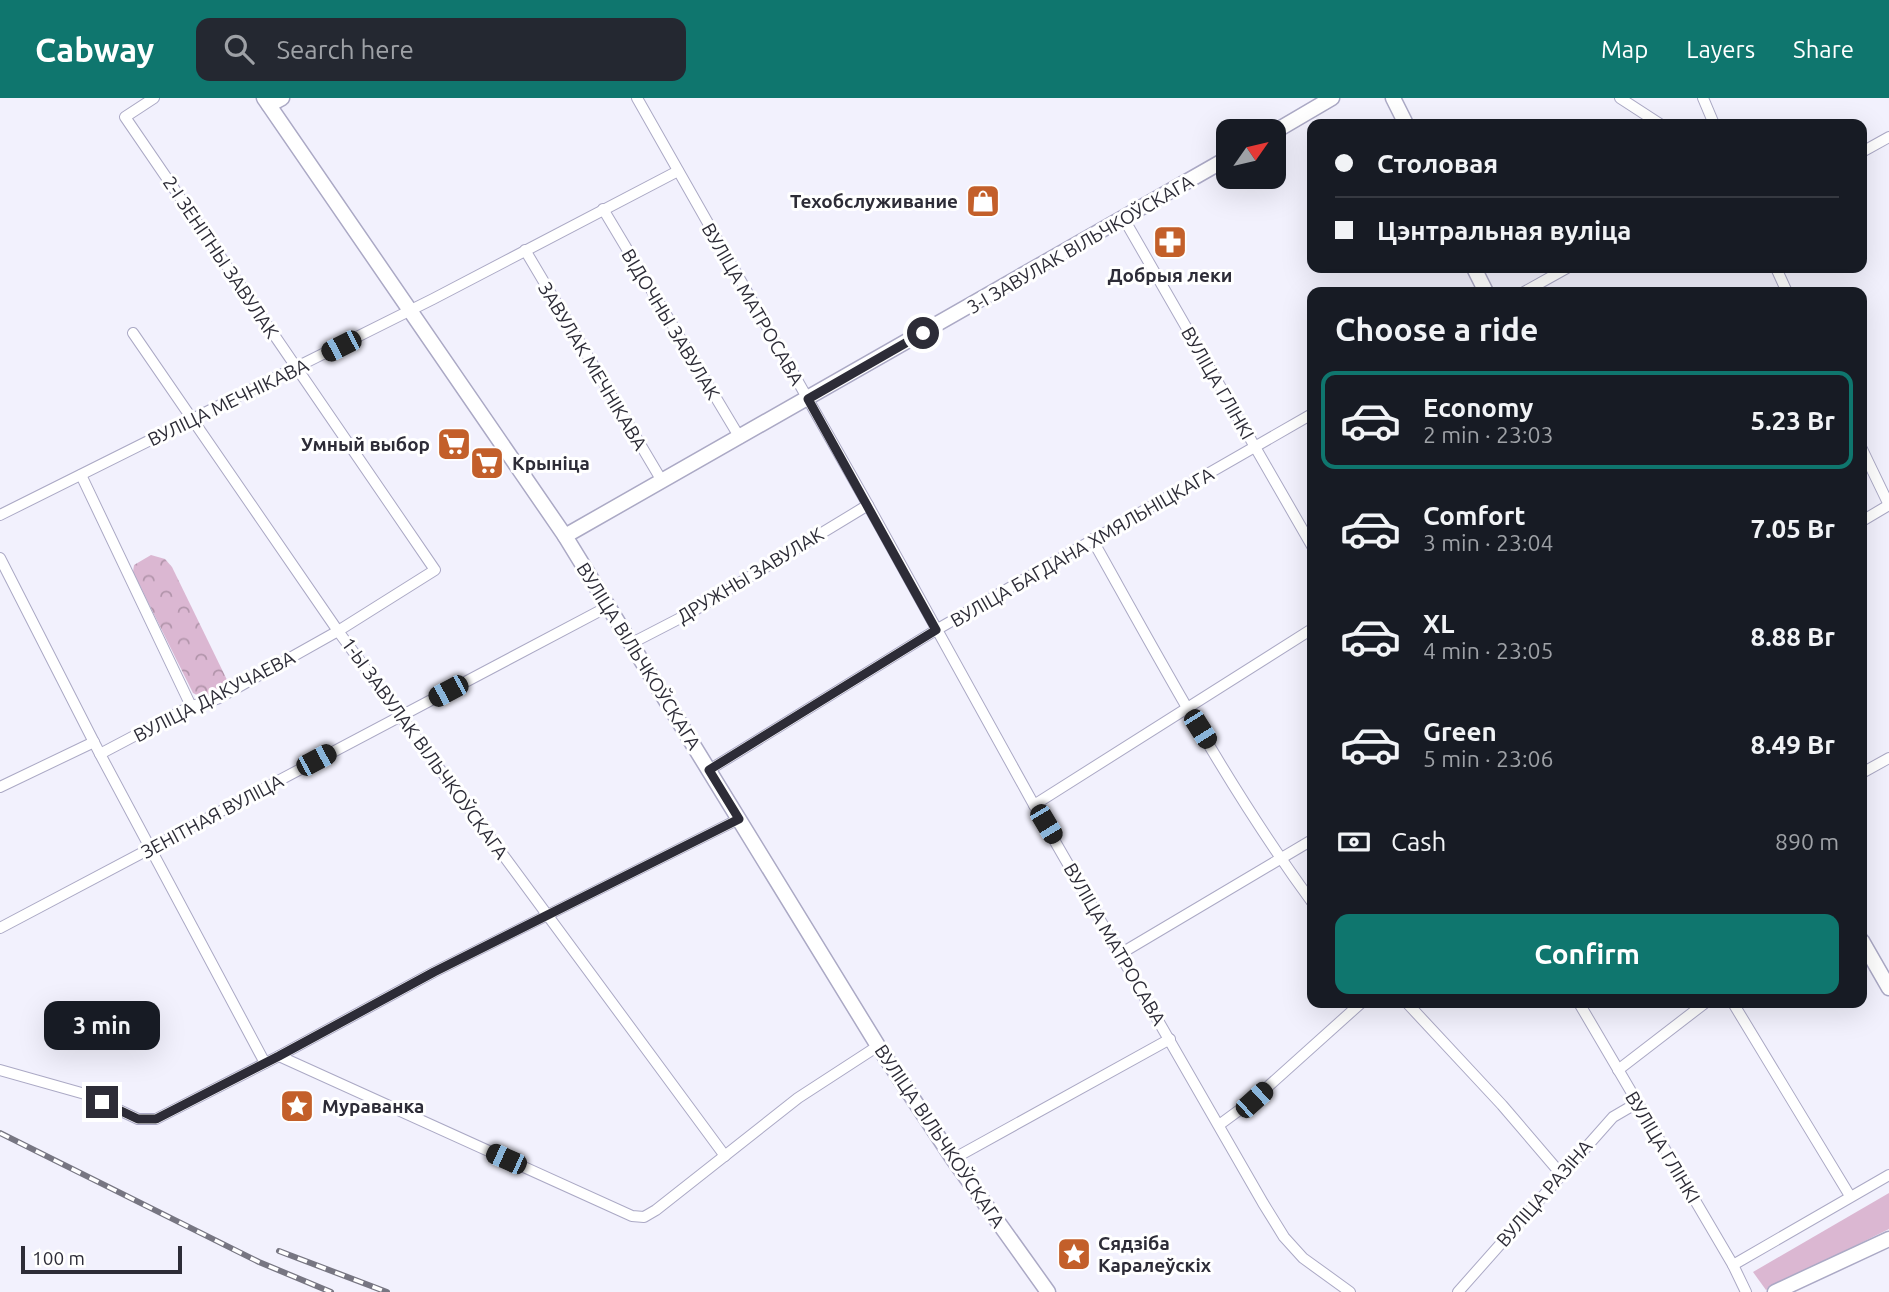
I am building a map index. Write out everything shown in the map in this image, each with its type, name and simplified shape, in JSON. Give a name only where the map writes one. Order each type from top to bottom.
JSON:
[{"type":"main road","points":[[1286,125],[1332,98]]},
{"type":"main road","points":[[1393,98],[1404,119]]},
{"type":"main road","name":"ВУЛІЦА ВІЛЬЧКОЎСКАГА","points":[[272,100],[565,536],[878,1046],[953,1159],[1048,1292]]},
{"type":"main road","name":"3-І ЗАВУЛАК ВІЛЬЧКОЎСКАГА","points":[[565,536],[1216,165]]},
{"type":"main road","points":[[1867,950],[1889,988]]},
{"type":"main road","points":[[1775,1292],[1889,1240]]},
{"type":"street","name":"2-І ЗЕНІТНЫ ЗАВУЛАК","points":[[154,98],[125,117],[435,570]]},
{"type":"street","name":"ВУЛІЦА МАТРОСАВА","points":[[636,98],[868,505],[1034,805],[1284,1237],[1311,1266],[1350,1292]]},
{"type":"street","points":[[1619,98],[1652,119]]},
{"type":"street","points":[[1703,98],[1712,119]]},
{"type":"street","points":[[1867,149],[1889,137]]},
{"type":"street","name":"ВУЛІЦА МЕЧНІКАВА","points":[[0,515],[297,368],[678,171]]},
{"type":"street","name":"ВІДОЧНЫ ЗАВУЛАК","points":[[603,209],[740,438]]},
{"type":"street","name":"ВУЛІЦА ГЛІНКІ","points":[[1124,219],[1307,537]]},
{"type":"street","name":"ЗАВУЛАК МЕЧНІКАВА","points":[[525,250],[662,481]]},
{"type":"street","points":[[1533,287],[1558,273]]},
{"type":"street","name":"1-Ы ЗАВУЛАК ВІЛЬЧКОЎСКАГА","points":[[133,333],[338,631],[725,1156]]},
{"type":"street","name":"ВУЛІЦА БАГДАНА ХМЯЛЬНІЦКАГА","points":[[709,770],[936,630],[1307,417]]},
{"type":"street","points":[[1867,459],[1889,505],[1867,518]]},
{"type":"street","points":[[81,475],[191,706]]},
{"type":"street","name":"ДРУЖНЫ ЗАВУЛАК","points":[[632,643],[690,613],[868,505]]},
{"type":"street","points":[[1092,539],[1187,707],[1280,859],[1307,895]]},
{"type":"street","points":[[0,558],[100,754],[265,1063]]},
{"type":"street","name":"ВУЛІЦА ДАКУЧАЕВА","points":[[100,754],[191,706],[217,699],[338,631],[435,570]]},
{"type":"street","name":"ЗЕНІТНАЯ ВУЛІЦА","points":[[0,928],[609,606]]},
{"type":"street","points":[[1034,805],[1307,632]]},
{"type":"street","points":[[0,787],[94,742]]},
{"type":"street","points":[[1867,770],[1889,758]]},
{"type":"street","points":[[0,1070],[85,1094],[138,1119],[156,1119],[547,915],[739,819]]},
{"type":"street","points":[[1120,954],[1307,843]]},
{"type":"street","points":[[1219,1125],[1254,1100],[1355,1008]]},
{"type":"street","points":[[1412,1008],[1502,1105],[1561,1174]]},
{"type":"street","name":"ВУЛІЦА ГЛІНКІ","points":[[1582,1008],[1733,1265],[1746,1292]]},
{"type":"street","points":[[1618,1070],[1699,1008]]},
{"type":"street","points":[[1736,1008],[1850,1196]]},
{"type":"street","points":[[953,1159],[1170,1040]]},
{"type":"street","points":[[279,1056],[632,1216],[644,1217],[798,1098],[878,1046]]},
{"type":"street","name":"ВУЛІЦА РАЗІНА","points":[[1458,1292],[1613,1117],[1637,1102]]},
{"type":"street","points":[[1733,1265],[1889,1175]]},
{"type":"green space","points":[[151,555],[165,559],[172,567],[229,684],[221,691],[201,697],[193,693],[133,572],[134,565]]},
{"type":"green space","points":[[1889,1193],[1889,1229],[1766,1290],[1753,1272]]},
{"type":"railway","points":[[0,1133],[259,1262],[331,1292]]},
{"type":"railway","points":[[279,1251],[387,1292]]},
{"type":"place","name":"Техобслуживание","points":[[983,201]]},
{"type":"place","name":"Добрыя леки","points":[[1170,242]]},
{"type":"place","name":"Умный выбор","points":[[454,444]]},
{"type":"place","name":"Крыніца","points":[[487,463]]},
{"type":"place","name":"Мураванка","points":[[297,1106]]},
{"type":"place","name":"Сядзіба Каралеўскіх","points":[[1074,1254]]},
{"type":"route","points":[[102,1102],[138,1119],[156,1119],[434,972],[739,819],[709,770],[936,630],[808,399],[923,333]]}]
